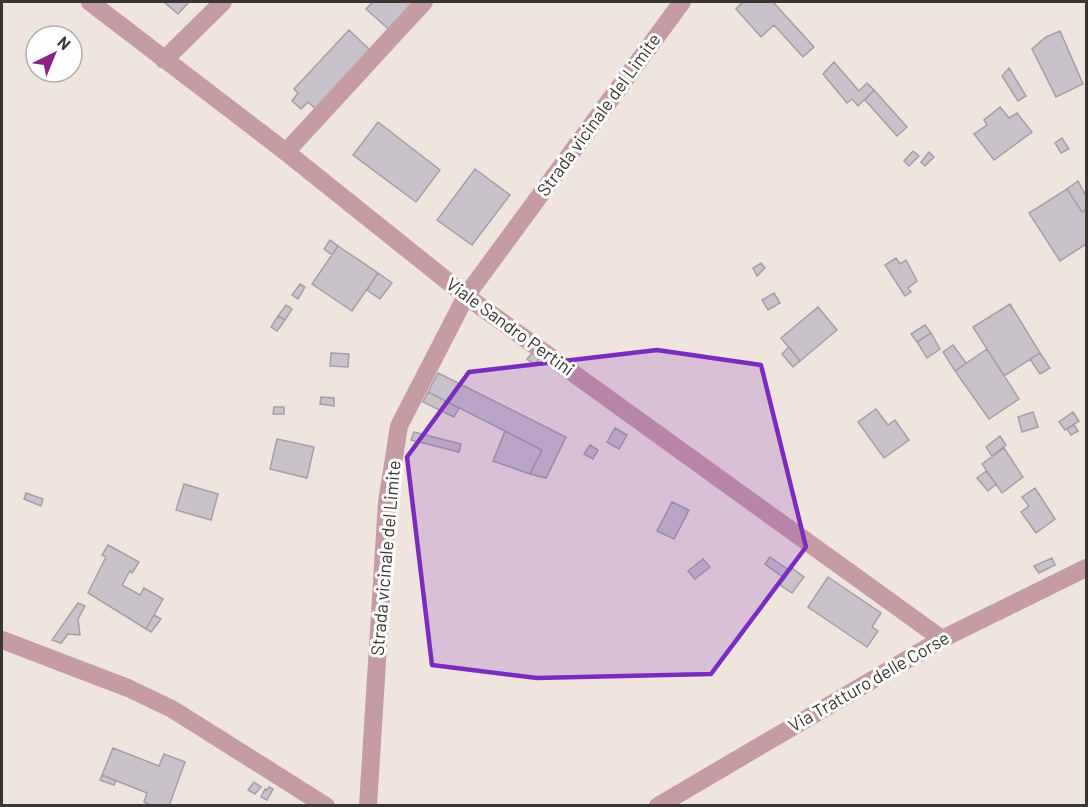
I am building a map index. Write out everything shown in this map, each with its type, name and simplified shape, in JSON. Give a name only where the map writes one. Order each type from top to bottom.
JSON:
[{"type":"street","name":"Viale Sandro Pertini","points":[[90,2],[286,152],[466,296],[942,639]]},
{"type":"street","points":[[164,60],[223,2]]},
{"type":"street","points":[[286,152],[424,2]]},
{"type":"street","name":"Strada vicinale del Limite","points":[[368,806],[387,502],[399,426],[466,296],[682,2]]},
{"type":"street","name":"Via Tratturo delle Corse","points":[[658,806],[942,639],[1086,568]]},
{"type":"street","points":[[2,640],[128,688],[172,709],[326,806]]},
{"type":"highlighted area","points":[[657,350],[761,365],[806,547],[711,674],[537,678],[432,665],[407,457],[469,372]]},
{"type":"building","points":[[164,2],[189,2],[178,14]]},
{"type":"building","points":[[373,2],[411,2],[417,7],[393,33],[366,9]]},
{"type":"building","points":[[743,2],[773,2],[814,47],[803,57],[774,25],[761,37],[736,9]]},
{"type":"building","points":[[349,30],[372,52],[318,111],[308,102],[301,109],[292,101],[298,93],[294,89]]},
{"type":"building","points":[[1060,31],[1083,84],[1056,97],[1032,49],[1046,37]]},
{"type":"building","points":[[834,62],[859,91],[867,83],[874,90],[858,106],[852,99],[847,103],[823,74]]},
{"type":"building","points":[[1009,68],[1026,96],[1018,101],[1002,76]]},
{"type":"building","points":[[874,90],[907,127],[897,136],[865,100]]},
{"type":"building","points":[[1000,107],[1009,118],[1017,113],[1032,132],[994,160],[974,134],[987,125],[984,120]]},
{"type":"building","points":[[378,122],[440,170],[416,202],[353,155]]},
{"type":"building","points":[[1062,138],[1069,149],[1061,153],[1055,143]]},
{"type":"building","points":[[913,151],[919,156],[909,166],[904,161]]},
{"type":"building","points":[[929,152],[934,157],[925,166],[921,162]]},
{"type":"building","points":[[475,169],[510,195],[472,245],[437,220]]},
{"type":"building","points":[[1078,181],[1086,196],[1086,209],[1082,212],[1067,189]]},
{"type":"building","points":[[1067,189],[1082,212],[1086,209],[1086,244],[1060,261],[1029,213]]},
{"type":"building","points":[[330,240],[338,246],[332,255],[324,249]]},
{"type":"building","points":[[338,246],[378,273],[352,311],[312,284]]},
{"type":"building","points":[[896,258],[900,264],[906,260],[917,281],[908,288],[911,292],[905,296],[885,265]]},
{"type":"building","points":[[761,263],[765,268],[757,276],[753,268]]},
{"type":"building","points":[[378,273],[392,283],[380,299],[367,290]]},
{"type":"building","points":[[300,284],[305,287],[298,299],[292,295]]},
{"type":"building","points":[[774,293],[780,303],[768,310],[762,300]]},
{"type":"building","points":[[1010,304],[1040,353],[1004,376],[973,327]]},
{"type":"building","points":[[286,305],[292,309],[285,320],[278,316]]},
{"type":"building","points":[[818,307],[837,330],[800,361],[781,338]]},
{"type":"building","points":[[278,316],[285,320],[277,331],[271,327]]},
{"type":"building","points":[[925,325],[931,333],[917,342],[911,334]]},
{"type":"building","points":[[931,333],[940,349],[927,358],[917,342]]},
{"type":"building","points":[[953,345],[966,363],[955,371],[943,352]]},
{"type":"building","points":[[789,347],[800,361],[793,367],[782,354]]},
{"type":"building","points":[[987,349],[1019,399],[989,419],[955,371]]},
{"type":"building","points":[[331,353],[349,354],[348,367],[330,366]]},
{"type":"building","points":[[532,353],[539,359],[535,365],[527,359]]},
{"type":"building","points":[[1040,353],[1050,368],[1040,374],[1030,359]]},
{"type":"building","points":[[438,373],[566,437],[546,478],[530,474],[542,450],[428,392]]},
{"type":"building","points":[[428,392],[459,408],[454,417],[423,402]]},
{"type":"building","points":[[321,397],[334,398],[334,406],[320,404]]},
{"type":"building","points":[[274,407],[284,407],[284,414],[273,414]]},
{"type":"building","points":[[876,409],[888,425],[895,420],[909,440],[884,458],[858,422]]},
{"type":"building","points":[[1033,412],[1038,427],[1022,432],[1018,417]]},
{"type":"building","points":[[1073,412],[1079,421],[1065,430],[1059,422]]},
{"type":"building","points":[[1074,425],[1078,431],[1071,435],[1067,429]]},
{"type":"building","points":[[615,428],[627,435],[619,449],[607,442]]},
{"type":"building","points":[[505,431],[542,450],[530,474],[493,461]]},
{"type":"building","points":[[414,432],[461,444],[459,452],[411,440]]},
{"type":"building","points":[[1000,436],[1006,445],[992,456],[986,447]]},
{"type":"building","points":[[277,439],[314,447],[307,478],[270,469]]},
{"type":"building","points":[[590,445],[598,450],[593,459],[584,454]]},
{"type":"building","points":[[1004,448],[1023,477],[1002,493],[982,464]]},
{"type":"building","points":[[986,471],[996,484],[988,491],[977,478]]},
{"type":"building","points":[[184,484],[218,494],[211,520],[176,510]]},
{"type":"building","points":[[1035,488],[1055,519],[1036,533],[1021,512],[1029,506],[1022,497]]},
{"type":"building","points":[[26,493],[43,499],[41,506],[24,499]]},
{"type":"building","points":[[672,502],[689,510],[674,539],[657,531]]},
{"type":"building","points":[[108,545],[139,562],[132,573],[130,571],[122,585],[140,595],[144,588],[163,599],[146,629],[88,593],[106,557],[102,555]]},
{"type":"building","points":[[770,557],[790,571],[784,578],[765,564]]},
{"type":"building","points":[[1052,558],[1055,565],[1039,573],[1034,566]]},
{"type":"building","points":[[703,559],[710,567],[695,579],[688,571]]},
{"type":"building","points":[[792,568],[804,577],[792,593],[780,585]]},
{"type":"building","points":[[828,577],[881,613],[872,627],[878,631],[867,647],[808,607]]},
{"type":"building","points":[[78,603],[85,606],[78,619],[80,635],[68,634],[61,643],[52,640]]},
{"type":"building","points":[[154,615],[161,619],[151,632],[146,629]]},
{"type":"building","points":[[113,748],[159,766],[164,754],[185,762],[169,806],[153,806],[144,802],[147,793],[102,775]]},
{"type":"building","points":[[102,775],[116,781],[114,785],[100,780]]},
{"type":"building","points":[[254,782],[261,787],[255,794],[248,790]]},
{"type":"building","points":[[269,787],[273,789],[267,800],[261,797],[265,789]]}]
